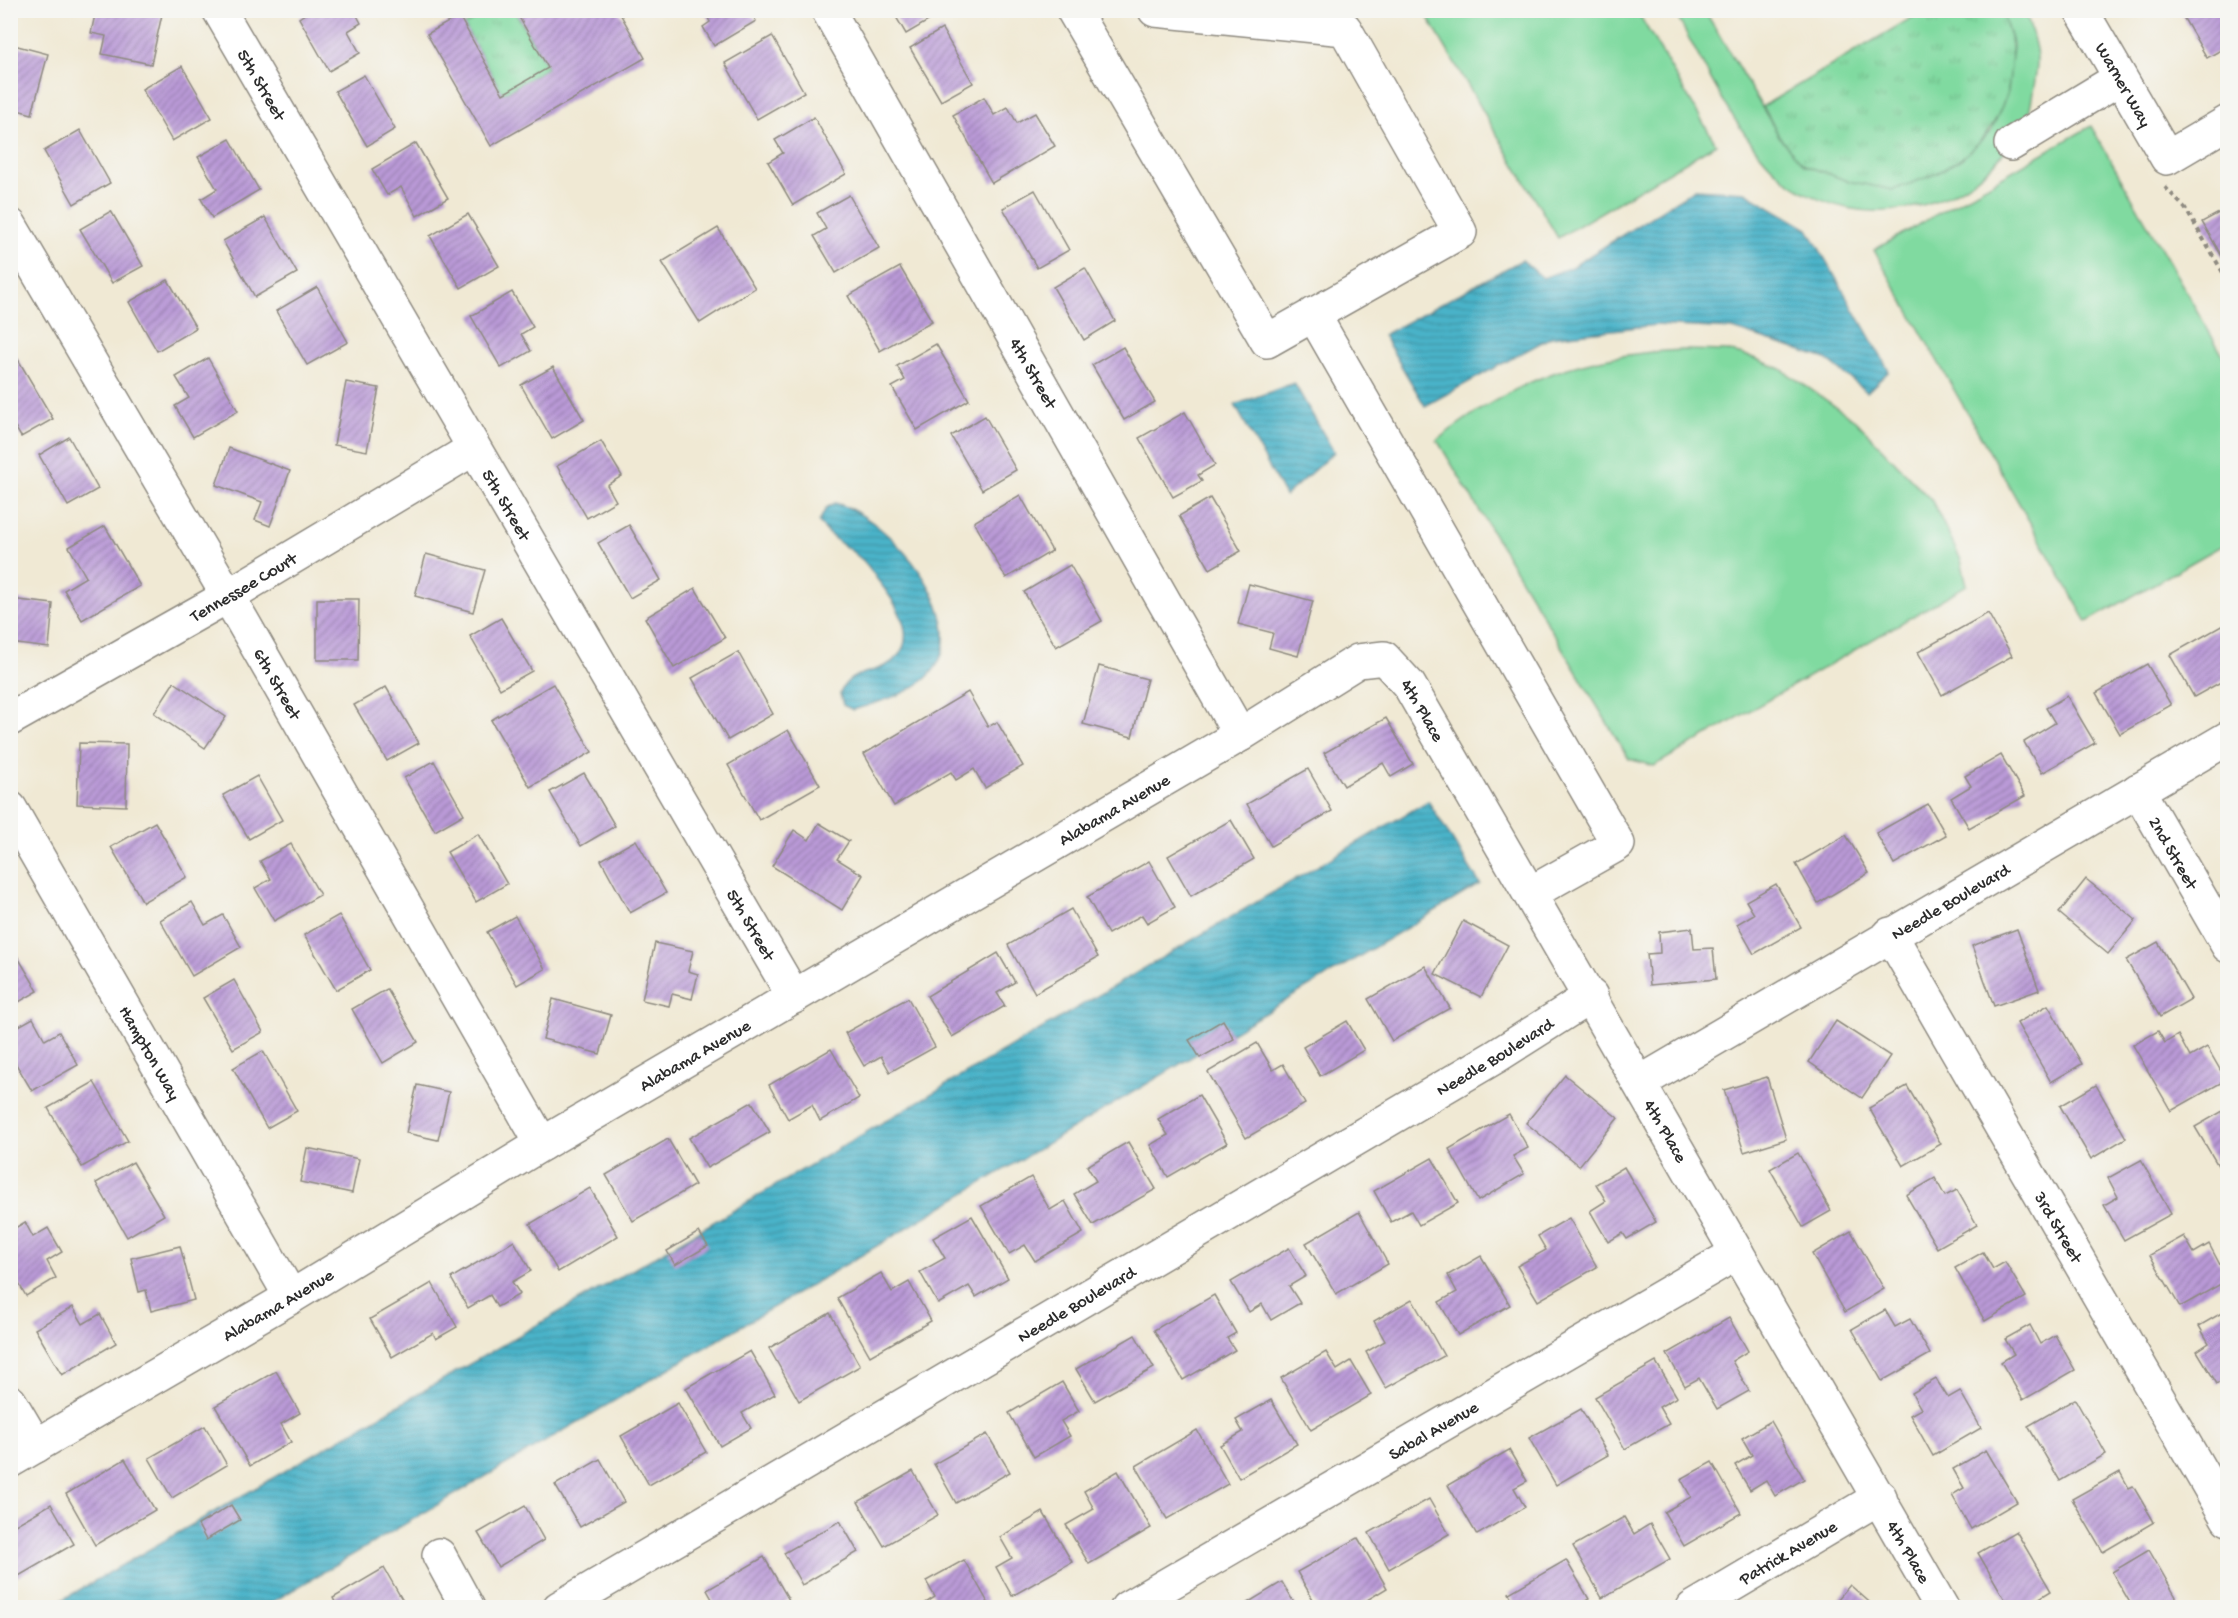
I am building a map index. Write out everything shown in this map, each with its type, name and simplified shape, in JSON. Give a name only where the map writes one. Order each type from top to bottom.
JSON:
[{"type":"street","name":"5th Street","points":[[219,10],[794,997]]},
{"type":"street","name":"4th Street","points":[[828,10],[1240,735]]},
{"type":"street","points":[[1073,10],[1267,341],[1460,232],[1345,29],[1155,10]]},
{"type":"street","name":"Warner Way","points":[[2081,10],[2120,78],[2163,170]]},
{"type":"street","points":[[2011,144],[2120,78]]},
{"type":"street","points":[[2163,170],[2228,122]]},
{"type":"street","name":"6th Street","points":[[10,225],[228,596],[542,1144]]},
{"type":"street","points":[[1313,314],[1618,844],[1531,893]]},
{"type":"street","name":"Tennessee Court","points":[[10,719],[228,596],[473,449]]},
{"type":"street","name":"Alabama Avenue","points":[[23,1454],[291,1297],[542,1144],[1240,735],[1358,660],[1384,658]]},
{"type":"street","name":"4th Place","points":[[1384,658],[1409,684],[1641,1082],[1942,1608]]},
{"type":"street","name":"Needle Boulevard","points":[[1641,1082],[2228,738]]},
{"type":"street","name":"2nd Street","points":[[2138,790],[2228,946]]},
{"type":"street","name":"Hampton Way","points":[[10,808],[291,1297]]},
{"type":"street","name":"3rd Street","points":[[1890,934],[2228,1519]]},
{"type":"street","name":"Needle Boulevard","points":[[559,1608],[1485,1063],[1591,996]]},
{"type":"street","name":"Sabal Avenue","points":[[1128,1608],[1737,1253]]},
{"type":"street","points":[[10,1402],[23,1454]]},
{"type":"street","name":"Patrick Avenue","points":[[1693,1608],[1880,1497]]},
{"type":"street","points":[[439,1555],[468,1608]]},
{"type":"path","points":[[2163,170],[2228,281]]},
{"type":"green space","points":[[493,11],[515,11],[548,68],[503,94],[464,25]]},
{"type":"green space","points":[[1424,11],[1637,11],[1716,144],[1558,238]]},
{"type":"green space","points":[[1674,11],[1705,11],[1782,141],[1804,165],[1848,181],[1893,190],[1936,174],[1961,159],[1991,131],[2008,92],[2013,46],[2002,11],[2025,11],[2036,47],[2036,72],[2027,121],[2019,134],[1988,169],[1964,187],[1937,200],[1908,208],[1879,211],[1849,208],[1820,200],[1793,185],[1775,170],[1741,129]]},
{"type":"green space","points":[[1923,11],[2002,11],[2010,37],[2012,63],[2008,88],[2000,112],[1986,133],[1969,152],[1948,167],[1897,190],[1835,177],[1812,169],[1798,160],[1781,138],[1763,106]]},
{"type":"green space","points":[[2091,126],[2227,363],[2228,542],[2087,622],[1874,250]]},
{"type":"green space","points":[[1684,350],[1727,351],[1751,357],[1781,369],[1855,420],[1932,501],[1961,560],[1967,585],[1654,766],[1629,759],[1437,440],[1495,400],[1553,373],[1614,357]]},
{"type":"water","points":[[1695,189],[1745,192],[1808,229],[1889,371],[1867,392],[1826,359],[1733,329],[1656,325],[1551,337],[1425,406],[1383,335],[1522,260],[1543,278],[1572,267]]},
{"type":"water","points":[[1294,383],[1334,452],[1285,496],[1235,405]]},
{"type":"water","points":[[835,503],[857,512],[879,528],[901,549],[921,573],[936,600],[943,626],[943,651],[931,673],[924,680],[905,692],[853,710],[843,705],[840,694],[843,687],[853,678],[887,665],[898,656],[904,646],[905,635],[899,611],[863,560],[829,534],[819,522],[826,508]]},
{"type":"water","points":[[1428,801],[1480,884],[855,1259],[264,1607],[48,1608],[639,1266]]},
{"type":"building","points":[[96,10],[163,10],[151,64],[102,54],[106,36],[91,33]]},
{"type":"building","points":[[311,10],[354,10],[361,23],[348,31],[360,53],[329,71],[299,18]]},
{"type":"building","points":[[515,10],[618,10],[645,58],[491,146],[427,34],[459,16],[503,94],[548,68]]},
{"type":"building","points":[[704,10],[750,10],[756,21],[714,46],[703,27],[710,22]]},
{"type":"building","points":[[892,10],[947,10],[906,34]]},
{"type":"building","points":[[2179,10],[2228,10],[2228,46],[2207,58]]},
{"type":"building","points":[[942,29],[973,83],[941,101],[910,48]]},
{"type":"building","points":[[772,36],[804,92],[757,119],[725,63]]},
{"type":"building","points":[[10,44],[48,54],[32,114],[10,108]]},
{"type":"building","points":[[182,66],[212,118],[172,141],[142,89]]},
{"type":"building","points":[[364,75],[395,129],[367,146],[335,91]]},
{"type":"building","points":[[984,97],[994,115],[1008,107],[1017,123],[1035,113],[1055,146],[992,183],[953,115]]},
{"type":"building","points":[[814,117],[846,174],[793,205],[768,162],[783,153],[775,140]]},
{"type":"building","points":[[80,130],[110,183],[74,204],[44,151]]},
{"type":"building","points":[[230,139],[259,190],[212,218],[201,199],[217,189],[198,157]]},
{"type":"building","points":[[416,143],[448,198],[417,216],[401,187],[387,195],[372,169]]},
{"type":"building","points":[[1035,190],[1069,250],[1037,268],[1003,208]]},
{"type":"building","points":[[849,195],[879,248],[836,273],[814,236],[826,229],[817,213]]},
{"type":"building","points":[[2228,208],[2228,267],[2202,222]]},
{"type":"building","points":[[111,211],[143,266],[112,283],[80,229]]},
{"type":"building","points":[[468,214],[499,266],[461,288],[430,236]]},
{"type":"building","points":[[265,217],[297,273],[255,297],[223,241]]},
{"type":"building","points":[[718,228],[755,288],[700,323],[662,262]]},
{"type":"building","points":[[900,267],[932,321],[880,351],[848,296]]},
{"type":"building","points":[[1085,268],[1115,321],[1084,340],[1053,287]]},
{"type":"building","points":[[168,280],[196,328],[157,351],[129,302]]},
{"type":"building","points":[[317,287],[348,342],[307,365],[276,311]]},
{"type":"building","points":[[512,292],[533,327],[521,334],[531,351],[501,368],[471,316]]},
{"type":"building","points":[[936,344],[969,400],[917,430],[892,387],[905,380],[897,366]]},
{"type":"building","points":[[1123,347],[1155,402],[1124,420],[1092,365]]},
{"type":"building","points":[[16,356],[53,419],[21,437],[10,418],[10,359]]},
{"type":"building","points":[[208,358],[238,411],[193,437],[175,406],[189,398],[176,377]]},
{"type":"building","points":[[553,367],[584,420],[552,439],[521,385]]},
{"type":"building","points":[[346,382],[379,388],[367,451],[334,445]]},
{"type":"building","points":[[1185,412],[1215,465],[1198,475],[1202,481],[1173,497],[1139,438]]},
{"type":"building","points":[[985,416],[1016,470],[982,490],[951,436]]},
{"type":"building","points":[[69,437],[98,489],[68,506],[39,455]]},
{"type":"building","points":[[601,441],[622,476],[607,485],[616,501],[587,518],[557,466]]},
{"type":"building","points":[[229,448],[290,471],[270,526],[255,520],[262,502],[216,485]]},
{"type":"building","points":[[1020,495],[1052,551],[1006,578],[974,522]]},
{"type":"building","points":[[1210,498],[1241,551],[1210,569],[1179,516]]},
{"type":"building","points":[[629,525],[661,580],[630,598],[598,543]]},
{"type":"building","points":[[105,526],[140,586],[82,620],[64,590],[86,577],[69,547]]},
{"type":"building","points":[[426,554],[485,570],[473,612],[415,596]]},
{"type":"building","points":[[1070,565],[1102,621],[1056,647],[1024,592]]},
{"type":"building","points":[[1249,584],[1313,601],[1298,656],[1269,648],[1273,633],[1238,624]]},
{"type":"building","points":[[695,588],[725,638],[674,668],[645,618]]},
{"type":"building","points":[[10,599],[53,604],[49,648],[10,643]]},
{"type":"building","points":[[317,599],[359,599],[358,660],[317,660]]},
{"type":"building","points":[[1988,613],[2012,656],[1942,695],[1918,652]]},
{"type":"building","points":[[501,618],[532,671],[500,689],[470,636]]},
{"type":"building","points":[[2225,624],[2228,678],[2194,697],[2170,655]]},
{"type":"building","points":[[738,652],[773,714],[728,740],[692,678]]},
{"type":"building","points":[[2147,664],[2171,705],[2120,734],[2096,693]]},
{"type":"building","points":[[1099,666],[1147,679],[1132,737],[1083,724]]},
{"type":"building","points":[[174,682],[226,717],[205,748],[154,713]]},
{"type":"building","points":[[553,684],[592,752],[530,787],[491,720]]},
{"type":"building","points":[[386,687],[419,743],[387,761],[354,705]]},
{"type":"building","points":[[968,692],[988,727],[997,722],[1023,766],[985,788],[974,769],[956,780],[951,772],[894,806],[864,754]]},
{"type":"building","points":[[2067,696],[2095,743],[2042,773],[2024,742],[2055,723],[2046,708]]},
{"type":"building","points":[[1386,718],[1413,764],[1391,777],[1383,763],[1344,786],[1324,753]]},
{"type":"building","points":[[788,730],[820,785],[759,820],[728,765]]},
{"type":"building","points":[[79,743],[127,744],[126,806],[77,804]]},
{"type":"building","points":[[2001,755],[2025,796],[1969,828],[1951,798],[1971,786],[1965,776]]},
{"type":"building","points":[[434,761],[464,814],[435,831],[404,778]]},
{"type":"building","points":[[1308,769],[1332,811],[1271,846],[1247,804]]},
{"type":"building","points":[[584,773],[615,826],[581,846],[550,792]]},
{"type":"building","points":[[257,776],[282,820],[249,839],[223,795]]},
{"type":"building","points":[[1928,804],[1946,835],[1894,864],[1876,833]]},
{"type":"building","points":[[1231,820],[1254,859],[1191,896],[1168,856]]},
{"type":"building","points":[[155,822],[187,877],[143,902],[111,847]]},
{"type":"building","points":[[819,823],[849,841],[837,859],[863,875],[842,910],[772,866],[794,830],[809,840]]},
{"type":"building","points":[[478,834],[507,884],[476,902],[447,852]]},
{"type":"building","points":[[1846,835],[1869,873],[1818,903],[1796,864]]},
{"type":"building","points":[[636,840],[666,893],[630,913],[601,860]]},
{"type":"building","points":[[291,844],[320,895],[274,921],[255,888],[271,879],[260,861]]},
{"type":"building","points":[[1149,861],[1175,907],[1147,923],[1142,915],[1108,934],[1087,897]]},
{"type":"building","points":[[2086,879],[2136,920],[2108,954],[2059,913]]},
{"type":"building","points":[[1776,884],[1801,927],[1754,954],[1737,924],[1754,914],[1746,901]]},
{"type":"building","points":[[192,902],[205,925],[223,915],[241,947],[192,976],[160,920]]},
{"type":"building","points":[[1071,909],[1098,957],[1035,993],[1008,945]]},
{"type":"building","points":[[339,915],[370,970],[336,990],[304,935]]},
{"type":"building","points":[[515,916],[545,969],[517,985],[487,932]]},
{"type":"building","points":[[1463,921],[1508,945],[1481,997],[1435,974]]},
{"type":"building","points":[[1692,928],[1694,949],[1713,948],[1716,979],[1650,985],[1647,954],[1660,953],[1659,932]]},
{"type":"building","points":[[2017,929],[2039,990],[1994,1006],[1972,946]]},
{"type":"building","points":[[2158,942],[2191,999],[2160,1017],[2126,960]]},
{"type":"building","points":[[655,943],[693,951],[688,971],[698,974],[692,999],[672,994],[669,1006],[642,1000]]},
{"type":"building","points":[[10,944],[38,991],[10,1007]]},
{"type":"building","points":[[998,953],[1015,982],[997,993],[1005,1006],[952,1037],[927,996]]},
{"type":"building","points":[[1425,966],[1450,1008],[1392,1041],[1368,999]]},
{"type":"building","points":[[234,980],[263,1032],[233,1049],[203,998]]},
{"type":"building","points":[[387,989],[418,1042],[383,1063],[352,1009]]},
{"type":"building","points":[[908,998],[935,1047],[890,1072],[881,1056],[864,1066],[845,1033]]},
{"type":"building","points":[[553,999],[611,1015],[600,1054],[543,1039]]},
{"type":"building","points":[[2048,1005],[2082,1064],[2051,1082],[2017,1023]]},
{"type":"building","points":[[33,1018],[45,1040],[59,1032],[78,1065],[32,1091],[10,1054],[10,1031]]},
{"type":"building","points":[[1223,1020],[1234,1039],[1200,1058],[1189,1040]]},
{"type":"building","points":[[1347,1021],[1364,1050],[1320,1076],[1303,1047]]},
{"type":"building","points":[[1836,1021],[1890,1056],[1862,1098],[1809,1062]]},
{"type":"building","points":[[2158,1031],[2165,1043],[2178,1035],[2190,1057],[2207,1047],[2226,1080],[2171,1111],[2133,1045]]},
{"type":"building","points":[[1257,1043],[1273,1070],[1283,1064],[1305,1104],[1246,1138],[1208,1072]]},
{"type":"building","points":[[831,1049],[859,1098],[820,1121],[812,1105],[788,1119],[769,1085]]},
{"type":"building","points":[[263,1051],[297,1111],[267,1128],[233,1068]]},
{"type":"building","points":[[1565,1075],[1618,1118],[1579,1166],[1526,1123]]},
{"type":"building","points":[[1767,1077],[1786,1139],[1744,1152],[1724,1090]]},
{"type":"building","points":[[94,1082],[128,1141],[82,1167],[48,1108]]},
{"type":"building","points":[[417,1085],[449,1092],[438,1140],[406,1133]]},
{"type":"building","points":[[2096,1085],[2126,1138],[2091,1159],[2060,1106]]},
{"type":"building","points":[[1907,1086],[1941,1144],[1903,1166],[1869,1108]]},
{"type":"building","points":[[1199,1095],[1227,1143],[1168,1177],[1150,1145],[1168,1135],[1158,1119]]},
{"type":"building","points":[[752,1102],[770,1132],[707,1168],[689,1138]]},
{"type":"building","points":[[2228,1108],[2228,1178],[2226,1179],[2195,1127]]},
{"type":"building","points":[[1509,1114],[1528,1148],[1513,1156],[1524,1174],[1478,1201],[1449,1149]]},
{"type":"building","points":[[668,1139],[695,1185],[633,1221],[606,1175]]},
{"type":"building","points":[[1128,1142],[1156,1189],[1093,1225],[1074,1194],[1096,1181],[1087,1166]]},
{"type":"building","points":[[307,1148],[359,1159],[352,1193],[300,1182]]},
{"type":"building","points":[[1798,1153],[1831,1211],[1803,1227],[1770,1169]]},
{"type":"building","points":[[1432,1158],[1458,1203],[1419,1225],[1411,1211],[1391,1222],[1374,1191]]},
{"type":"building","points":[[2141,1160],[2171,1214],[2124,1240],[2104,1205],[2118,1197],[2108,1178]]},
{"type":"building","points":[[133,1162],[164,1215],[127,1237],[96,1183]]},
{"type":"building","points":[[1624,1167],[1656,1222],[1627,1239],[1623,1233],[1608,1242],[1590,1211],[1606,1201],[1596,1184]]},
{"type":"building","points":[[1031,1177],[1050,1210],[1065,1201],[1083,1233],[1035,1261],[1025,1245],[1009,1254],[981,1206]]},
{"type":"building","points":[[1935,1178],[1945,1196],[1957,1190],[1977,1225],[1937,1248],[1906,1195]]},
{"type":"building","points":[[590,1188],[618,1236],[558,1272],[530,1224]]},
{"type":"building","points":[[1359,1212],[1388,1264],[1336,1294],[1306,1243]]},
{"type":"building","points":[[972,1216],[1008,1278],[976,1297],[969,1286],[938,1304],[920,1272],[945,1258],[933,1238]]},
{"type":"building","points":[[1569,1218],[1597,1267],[1538,1301],[1517,1266],[1546,1250],[1538,1236]]},
{"type":"building","points":[[25,1222],[33,1237],[48,1228],[62,1252],[47,1261],[56,1278],[26,1296],[10,1268],[10,1231]]},
{"type":"building","points":[[1851,1231],[1884,1289],[1845,1312],[1812,1254]]},
{"type":"building","points":[[699,1232],[708,1246],[675,1265],[667,1251]]},
{"type":"building","points":[[2184,1236],[2194,1253],[2209,1244],[2228,1280],[2180,1307],[2150,1255]]},
{"type":"building","points":[[514,1241],[531,1271],[512,1282],[520,1294],[497,1307],[490,1295],[468,1308],[451,1278]]},
{"type":"building","points":[[180,1246],[194,1300],[151,1311],[146,1290],[139,1292],[131,1258]]},
{"type":"building","points":[[1289,1248],[1306,1276],[1289,1286],[1300,1303],[1271,1320],[1262,1304],[1249,1312],[1231,1282]]},
{"type":"building","points":[[1983,1252],[1993,1269],[2005,1262],[2026,1297],[1985,1321],[1955,1268]]},
{"type":"building","points":[[1481,1256],[1510,1305],[1458,1335],[1439,1302],[1457,1292],[1448,1275]]},
{"type":"building","points":[[881,1273],[892,1292],[909,1282],[931,1321],[870,1356],[837,1298]]},
{"type":"building","points":[[432,1283],[457,1327],[436,1339],[433,1333],[392,1357],[370,1319]]},
{"type":"building","points":[[1214,1295],[1236,1333],[1227,1338],[1235,1350],[1183,1380],[1154,1330]]},
{"type":"building","points":[[1412,1299],[1444,1356],[1386,1388],[1366,1352],[1385,1341],[1374,1321]]},
{"type":"building","points":[[73,1307],[83,1324],[100,1314],[116,1343],[62,1375],[35,1329]]},
{"type":"building","points":[[1885,1310],[1895,1327],[1910,1319],[1930,1354],[1882,1381],[1852,1329]]},
{"type":"building","points":[[2225,1311],[2228,1378],[2217,1384],[2197,1351],[2209,1343],[2199,1326]]},
{"type":"building","points":[[830,1313],[860,1366],[799,1401],[769,1348]]},
{"type":"building","points":[[1729,1318],[1748,1351],[1732,1361],[1749,1391],[1717,1409],[1699,1378],[1685,1386],[1667,1354]]},
{"type":"building","points":[[2030,1325],[2040,1344],[2055,1335],[2075,1370],[2023,1400],[2001,1362],[2014,1354],[2005,1339]]},
{"type":"building","points":[[1135,1335],[1154,1368],[1095,1401],[1076,1369]]},
{"type":"building","points":[[750,1351],[775,1394],[742,1413],[751,1428],[720,1446],[686,1388]]},
{"type":"building","points":[[1326,1352],[1337,1370],[1351,1361],[1371,1395],[1311,1430],[1281,1378]]},
{"type":"building","points":[[1656,1362],[1677,1397],[1659,1407],[1669,1424],[1625,1449],[1595,1397]]},
{"type":"building","points":[[276,1371],[300,1413],[281,1424],[291,1442],[250,1466],[215,1406]]},
{"type":"building","points":[[1936,1379],[1948,1398],[1960,1391],[1981,1428],[1933,1456],[1910,1415],[1921,1409],[1912,1393]]},
{"type":"building","points":[[1062,1382],[1079,1411],[1061,1421],[1070,1436],[1034,1457],[1009,1413]]},
{"type":"building","points":[[2075,1399],[2106,1454],[2060,1481],[2028,1426]]},
{"type":"building","points":[[1271,1400],[1297,1444],[1239,1478],[1220,1445],[1243,1432],[1236,1420]]},
{"type":"building","points":[[678,1403],[706,1452],[649,1485],[621,1436]]},
{"type":"building","points":[[1581,1409],[1608,1455],[1556,1485],[1529,1438]]},
{"type":"building","points":[[1771,1421],[1804,1479],[1775,1496],[1766,1480],[1750,1490],[1735,1465],[1752,1455],[1742,1438]]},
{"type":"building","points":[[205,1426],[227,1465],[172,1498],[149,1458]]},
{"type":"building","points":[[1197,1430],[1228,1484],[1167,1519],[1136,1466]]},
{"type":"building","points":[[987,1434],[1010,1472],[956,1503],[934,1464]]},
{"type":"building","points":[[1509,1450],[1527,1481],[1514,1488],[1525,1507],[1477,1535],[1448,1485]]},
{"type":"building","points":[[1986,1450],[2017,1502],[1971,1529],[1952,1495],[1964,1488],[1953,1469]]},
{"type":"building","points":[[125,1459],[155,1510],[95,1545],[66,1494]]},
{"type":"building","points":[[600,1459],[624,1502],[580,1527],[555,1485]]},
{"type":"building","points":[[1712,1462],[1741,1513],[1684,1546],[1664,1512],[1691,1497],[1681,1479]]},
{"type":"building","points":[[913,1471],[938,1515],[884,1546],[858,1502]]},
{"type":"building","points":[[1118,1471],[1151,1528],[1089,1564],[1066,1525],[1094,1509],[1084,1491]]},
{"type":"building","points":[[2120,1472],[2129,1488],[2133,1486],[2154,1522],[2103,1552],[2072,1499]]},
{"type":"building","points":[[1429,1499],[1449,1534],[1389,1569],[1369,1533]]},
{"type":"building","points":[[51,1504],[74,1544],[17,1577],[10,1565],[10,1528]]},
{"type":"building","points":[[231,1505],[240,1520],[206,1540],[198,1525]]},
{"type":"building","points":[[525,1506],[544,1540],[498,1567],[478,1533]]},
{"type":"building","points":[[1043,1512],[1072,1562],[1012,1596],[996,1567],[1012,1558],[1000,1537]]},
{"type":"building","points":[[1624,1517],[1634,1534],[1650,1524],[1670,1559],[1602,1598],[1573,1546]]},
{"type":"building","points":[[840,1521],[858,1552],[802,1585],[784,1553]]},
{"type":"building","points":[[2016,1531],[2051,1591],[2023,1608],[2010,1608],[1978,1553]]},
{"type":"building","points":[[1358,1538],[1387,1588],[1354,1608],[1318,1608],[1297,1572]]},
{"type":"building","points":[[2149,1550],[2180,1604],[2174,1608],[2133,1608],[2112,1572]]},
{"type":"building","points":[[764,1557],[789,1600],[775,1608],[717,1608],[707,1590]]},
{"type":"building","points":[[964,1560],[991,1608],[918,1608],[935,1597],[926,1581]]},
{"type":"building","points":[[1566,1560],[1589,1599],[1574,1608],[1517,1608],[1509,1593]]},
{"type":"building","points":[[384,1568],[407,1608],[338,1608],[333,1598]]},
{"type":"building","points":[[1282,1582],[1297,1608],[1239,1608]]},
{"type":"building","points":[[1850,1585],[1876,1608],[1830,1608]]}]
